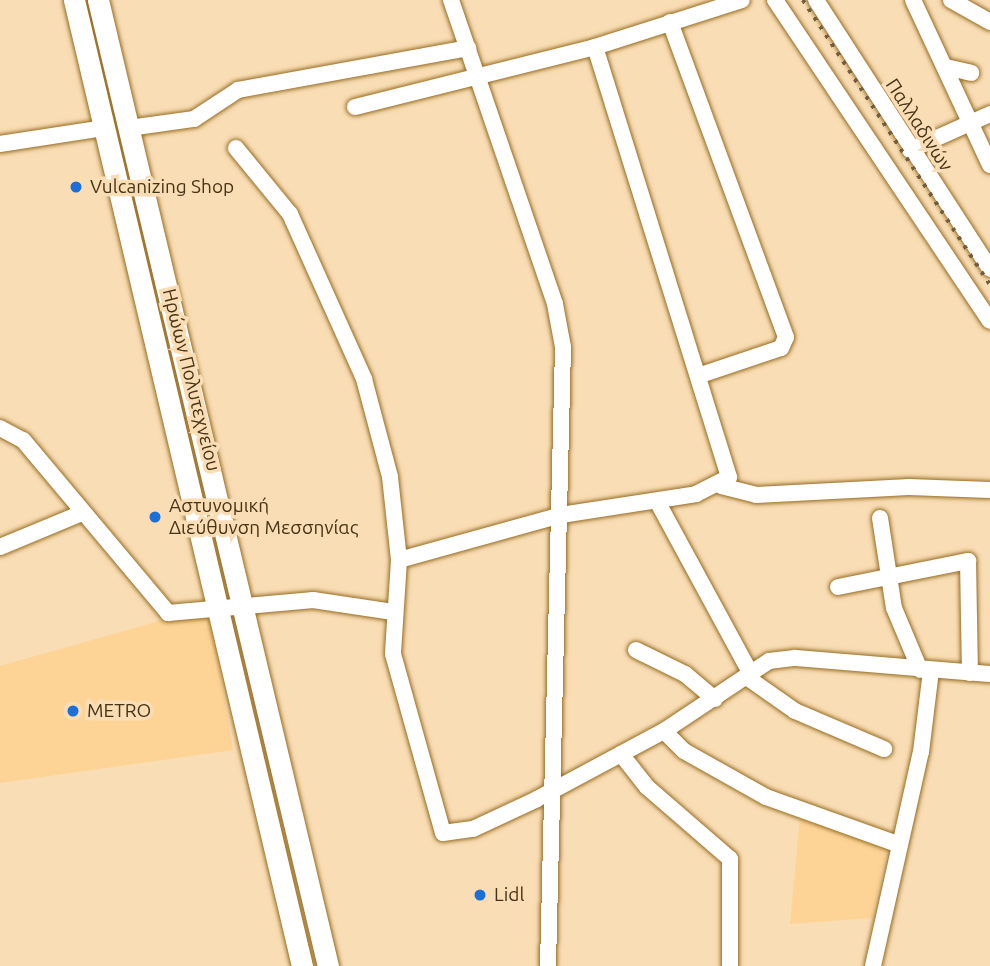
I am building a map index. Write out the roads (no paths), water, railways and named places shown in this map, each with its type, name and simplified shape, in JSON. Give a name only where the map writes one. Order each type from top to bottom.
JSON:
[{"type":"main road","name":"Ηρώων Πολυτεχνείου","points":[[75,0],[302,966]]},
{"type":"main road","name":"Ηρώων Πολυτεχνείου","points":[[99,0],[246,610],[328,966]]},
{"type":"street","points":[[451,0],[560,328],[566,390],[548,966]]},
{"type":"street","points":[[355,107],[594,47],[742,0]]},
{"type":"street","points":[[775,0],[990,321]]},
{"type":"street","name":"Παλλαδινών","points":[[817,0],[910,150],[990,269]]},
{"type":"street","points":[[951,0],[990,22]]},
{"type":"street","points":[[918,2],[990,165]]},
{"type":"street","points":[[670,22],[786,337],[781,348],[701,375]]},
{"type":"street","points":[[594,47],[730,468],[721,485]]},
{"type":"street","points":[[130,128],[194,119],[238,90],[467,48]]},
{"type":"street","points":[[946,67],[971,73]]},
{"type":"street","points":[[910,150],[968,119],[990,114]]},
{"type":"street","points":[[0,144],[105,128]]},
{"type":"street","points":[[236,148],[290,214],[364,379],[390,477],[399,560],[393,612],[398,681],[441,832],[473,829],[554,790],[664,731],[769,661],[795,658],[926,671],[990,674]]},
{"type":"street","points":[[0,428],[23,440],[168,613],[246,610],[328,600],[393,612]]},
{"type":"street","points":[[399,560],[561,515],[657,501],[721,485],[756,495],[909,487],[990,490]]},
{"type":"street","points":[[657,501],[750,676],[795,711],[884,749]]},
{"type":"street","points":[[0,547],[82,513]]},
{"type":"street","points":[[873,966],[900,845],[926,671],[895,612],[880,518]]},
{"type":"street","points":[[838,587],[888,574],[968,561],[970,673]]},
{"type":"street","points":[[636,650],[685,674],[715,699]]},
{"type":"street","points":[[664,731],[684,751],[766,797],[900,845]]},
{"type":"street","points":[[621,754],[647,788],[730,859],[730,966]]},
{"type":"railway","points":[[803,0],[990,285]]},
{"type":"place","name":"Vulcanizing Shop","points":[[76,187]]},
{"type":"place","name":"Αστυνομική Διεύθυνση Μεσσηνίας","points":[[155,517]]},
{"type":"place","name":"METRO","points":[[73,711]]},
{"type":"place","name":"Lidl","points":[[480,895]]}]
